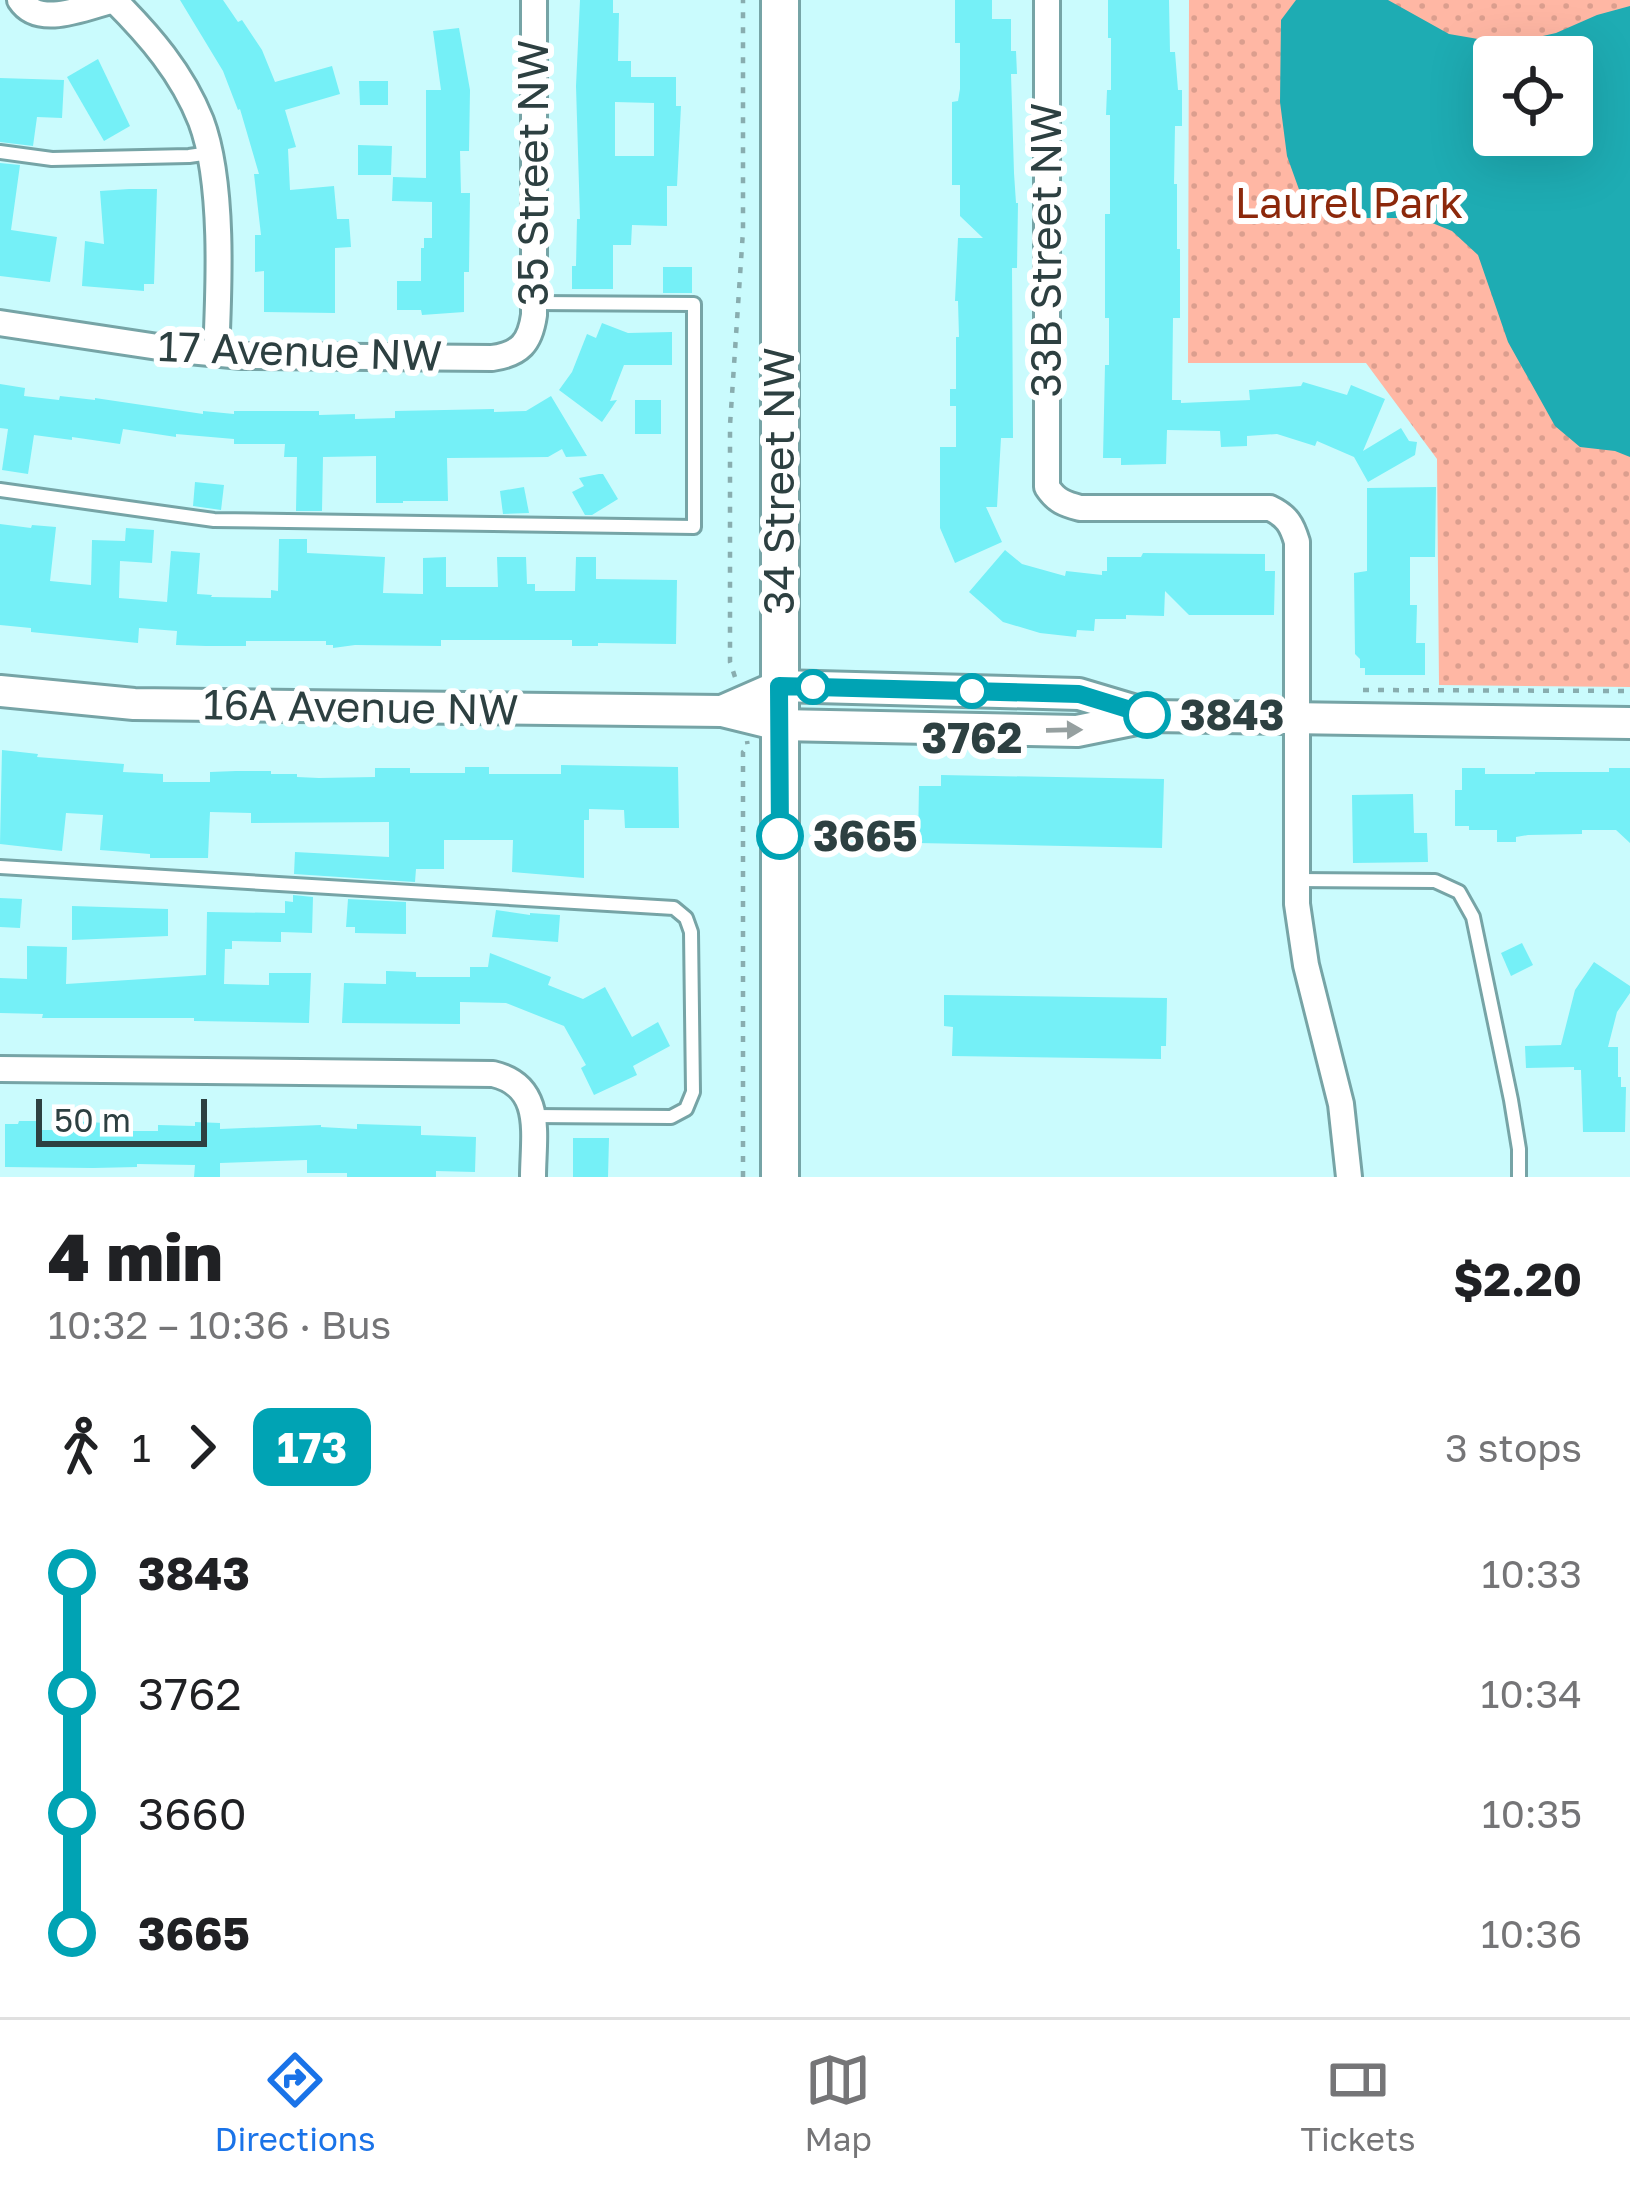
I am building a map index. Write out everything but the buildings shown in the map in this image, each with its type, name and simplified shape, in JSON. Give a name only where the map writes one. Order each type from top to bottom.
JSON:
[{"type":"main road","name":"34 Street NW","points":[[780,0],[780,1177]]},
{"type":"street","points":[[20,0],[26,9],[47,15],[114,0],[148,34],[187,91],[210,153],[217,354]]},
{"type":"street","name":"35 Street NW","points":[[525,345],[534,303],[534,0]]},
{"type":"street","name":"33B Street NW","points":[[1046,0],[1047,487],[1054,498],[1080,508],[1255,506],[1284,514],[1297,542],[1297,718]]},
{"type":"street","name":"17 Avenue NW","points":[[0,323],[266,358],[492,358],[525,345]]},
{"type":"street","name":"16A Avenue NW","points":[[722,711],[779,686],[1079,694],[1151,716]]},
{"type":"street","name":"16A Avenue NW","points":[[0,691],[134,704],[722,711],[779,725],[1077,731],[1151,716],[1630,723]]},
{"type":"street","points":[[1297,718],[1300,929],[1341,1104],[1349,1177]]},
{"type":"street","points":[[0,1069],[507,1077],[525,1092],[533,1116],[533,1177]]},
{"type":"lane","points":[[0,152],[52,159],[210,153]]},
{"type":"lane","points":[[0,490],[214,520],[694,526],[694,304],[534,303]]},
{"type":"lane","points":[[0,867],[674,908],[686,918],[691,932],[693,1092],[686,1109],[671,1117],[533,1116]]},
{"type":"lane","points":[[1296,880],[1435,881],[1459,892],[1473,917],[1511,1100],[1519,1177]]},
{"type":"path","points":[[733,666],[730,425],[743,231],[743,0]]},
{"type":"path","points":[[1345,690],[1630,692]]},
{"type":"path","points":[[743,1177],[743,752],[748,747]]},
{"type":"green space","name":"Laurel Park","points":[[1189,0],[1630,0],[1630,687],[1439,685],[1437,459],[1366,363],[1188,363]]},
{"type":"water","points":[[1296,0],[1388,0],[1449,34],[1473,38],[1473,156],[1593,156],[1593,36],[1543,36],[1630,6],[1630,457],[1580,447],[1555,426],[1508,342],[1478,255],[1452,231],[1420,218],[1339,218],[1306,209],[1287,156],[1280,102],[1281,20]]},
{"type":"bus line","name":"173","points":[[780,836],[779,686],[1079,694],[1147,715]]},
{"type":"place","name":"3762","points":[[972,691]]},
{"type":"place","name":"3843","points":[[1147,715]]},
{"type":"place","name":"3665","points":[[780,836]]}]
